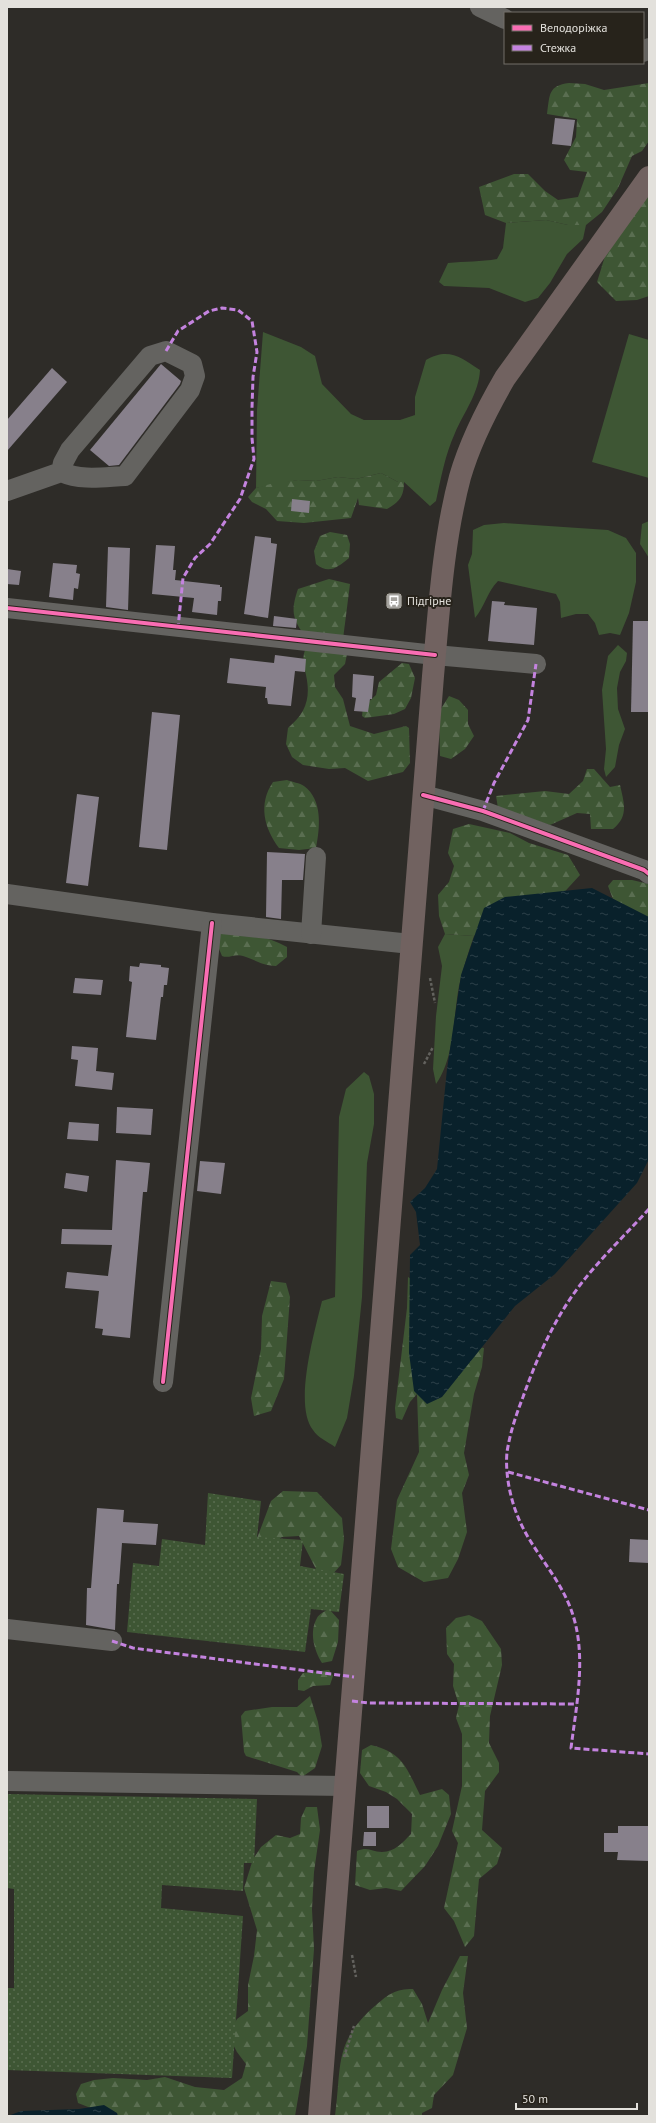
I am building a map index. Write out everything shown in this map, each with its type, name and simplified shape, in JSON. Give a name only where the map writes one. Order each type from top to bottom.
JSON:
[{"type":"highway","points":[[319,2116],[423,795],[435,655],[451,516],[461,476],[486,410],[505,378],[649,177]]},
{"type":"street","points":[[480,7],[504,19]]},
{"type":"street","points":[[7,491],[61,472],[74,477],[87,478],[125,476],[190,390],[195,376],[192,364],[166,351],[150,356],[70,450],[63,463],[61,472]]},
{"type":"street","points":[[7,608],[435,655],[536,664]]},
{"type":"street","points":[[423,795],[483,811],[644,870],[649,874]]},
{"type":"street","points":[[311,934],[316,857]]},
{"type":"street","points":[[7,894],[212,923],[411,944]]},
{"type":"street","points":[[163,1382],[212,923]]},
{"type":"street","points":[[7,1629],[112,1641]]},
{"type":"street","points":[[7,1781],[345,1786]]},
{"type":"path","points":[[430,978],[435,1003]]},
{"type":"path","points":[[424,1064],[433,1047]]},
{"type":"path","points":[[351,1951],[356,1977]]},
{"type":"path","points":[[343,2059],[354,2026]]},
{"type":"green space","points":[[569,83],[585,84],[604,90],[649,83],[649,141],[642,151],[632,156],[618,188],[602,212],[586,225],[568,225],[546,220],[506,223],[485,215],[479,187],[514,174],[528,174],[545,191],[558,200],[578,197],[587,172],[570,170],[564,160],[576,137],[577,119],[547,114],[551,92],[557,86]]},
{"type":"green space","points":[[649,192],[649,296],[637,300],[616,301],[597,282],[606,253]]},
{"type":"green space","points":[[546,220],[568,225],[586,225],[583,239],[567,254],[550,283],[538,298],[525,302],[489,288],[444,286],[439,282],[448,263],[497,259],[503,248],[506,223]]},
{"type":"green space","points":[[263,332],[301,347],[315,356],[322,384],[351,414],[364,420],[400,420],[415,415],[415,397],[426,360],[434,356],[441,354],[454,355],[467,361],[480,370],[474,395],[455,433],[449,450],[436,501],[430,506],[404,482],[398,482],[381,473],[356,479],[338,477],[316,481],[298,480],[256,488],[257,410]]},
{"type":"green space","points":[[629,334],[649,340],[649,478],[592,462]]},
{"type":"green space","points":[[381,473],[398,482],[404,482],[403,492],[400,498],[395,504],[387,509],[359,505],[358,498],[351,518],[304,523],[277,521],[266,509],[252,502],[248,497],[256,488],[274,483],[298,480],[316,481],[338,477],[356,479]]},
{"type":"green space","points":[[649,521],[649,558],[640,544],[642,524]]},
{"type":"green space","points":[[504,523],[608,530],[626,538],[636,553],[636,582],[629,613],[620,635],[610,633],[599,635],[595,623],[588,614],[576,614],[561,618],[560,602],[556,594],[498,581],[494,585],[475,618],[468,565],[472,554],[473,530],[484,525]]},
{"type":"green space","points":[[330,532],[347,535],[350,544],[349,558],[337,567],[325,569],[316,564],[314,551],[320,536]]},
{"type":"green space","points":[[329,579],[350,584],[343,639],[302,632],[294,616],[294,606],[298,589]]},
{"type":"green space","points":[[618,645],[627,653],[626,661],[620,672],[617,688],[618,709],[625,729],[619,745],[615,767],[606,777],[604,769],[606,749],[602,690],[608,656]]},
{"type":"green space","points":[[305,650],[347,654],[345,664],[334,675],[335,687],[343,699],[350,726],[374,734],[406,726],[409,728],[410,763],[403,772],[368,781],[345,768],[329,769],[303,765],[292,757],[286,744],[288,728],[303,711],[306,704],[308,691],[303,659]]},
{"type":"green space","points":[[402,663],[409,664],[415,678],[411,698],[405,709],[394,714],[365,718],[362,716],[363,707],[376,695],[379,682]]},
{"type":"green space","points":[[449,696],[459,700],[468,710],[468,724],[474,736],[465,749],[451,759],[440,756],[439,712]]},
{"type":"green space","points":[[587,769],[594,769],[610,787],[620,785],[624,809],[621,819],[613,829],[591,829],[590,814],[577,813],[550,825],[498,808],[496,796],[545,791],[569,794],[583,781]]},
{"type":"green space","points":[[287,780],[304,786],[310,792],[317,806],[319,823],[316,848],[299,850],[279,848],[270,832],[264,807],[268,790],[273,782]]},
{"type":"green space","points":[[469,824],[510,833],[529,843],[568,855],[580,875],[557,900],[481,930],[474,936],[445,934],[439,916],[438,895],[449,882],[454,866],[448,853],[453,829]]},
{"type":"green space","points":[[613,880],[632,880],[649,884],[649,921],[613,899],[608,886]]},
{"type":"green space","points":[[222,929],[256,935],[279,943],[287,947],[287,957],[276,966],[262,963],[240,955],[227,957],[222,956],[217,944]]},
{"type":"green space","points":[[445,934],[474,936],[459,986],[447,1062],[436,1084],[433,1069],[436,1016],[442,966],[438,947]]},
{"type":"green space","points":[[364,1072],[369,1076],[374,1094],[374,1124],[367,1163],[362,1297],[354,1376],[347,1418],[335,1447],[315,1433],[307,1418],[305,1386],[307,1367],[322,1301],[335,1297],[339,1117],[346,1089]]},
{"type":"green space","points":[[408,1277],[413,1280],[457,1343],[484,1348],[482,1367],[474,1394],[464,1453],[469,1475],[462,1493],[467,1532],[458,1559],[448,1578],[424,1582],[398,1567],[391,1549],[397,1500],[419,1452],[417,1394],[410,1402],[402,1420],[396,1418],[395,1408],[407,1308]]},
{"type":"green space","points":[[271,1281],[286,1283],[290,1297],[284,1379],[271,1411],[254,1416],[251,1398],[261,1349],[262,1316]]},
{"type":"green space","points":[[283,1491],[317,1492],[342,1518],[344,1539],[341,1565],[328,1579],[317,1571],[299,1536],[282,1537],[263,1552],[256,1541],[271,1501]]},
{"type":"green space","points":[[208,1493],[261,1501],[257,1537],[303,1540],[300,1566],[344,1574],[339,1612],[311,1609],[305,1652],[127,1632],[133,1563],[159,1566],[162,1539],[205,1545]]},
{"type":"green space","points":[[329,1609],[339,1620],[338,1642],[332,1661],[322,1663],[315,1647],[313,1629],[318,1617]]},
{"type":"green space","points":[[469,1615],[482,1621],[501,1649],[502,1665],[490,1716],[489,1743],[499,1763],[499,1772],[485,1791],[482,1830],[502,1848],[497,1864],[479,1879],[474,1936],[465,1947],[454,1921],[444,1908],[458,1843],[452,1831],[462,1786],[462,1734],[456,1718],[459,1705],[453,1686],[454,1664],[447,1654],[446,1628],[456,1618]]},
{"type":"green space","points":[[329,1670],[333,1676],[330,1685],[313,1686],[304,1691],[298,1690],[298,1680],[303,1673]]},
{"type":"green space","points":[[310,1696],[318,1722],[322,1746],[315,1768],[302,1777],[297,1772],[246,1756],[244,1752],[241,1716],[245,1711],[272,1707],[297,1707]]},
{"type":"green space","points":[[371,1745],[390,1752],[402,1762],[420,1795],[442,1789],[449,1795],[451,1814],[438,1846],[425,1866],[401,1891],[386,1888],[370,1890],[355,1885],[357,1851],[367,1849],[378,1852],[387,1852],[398,1846],[411,1834],[412,1814],[397,1799],[386,1792],[369,1786],[360,1773],[362,1750]]},
{"type":"green space","points":[[7,1794],[257,1799],[254,1863],[244,1863],[243,1891],[162,1885],[161,1908],[243,1916],[232,2078],[7,2070],[8,1988],[14,1988],[14,1889],[7,1888]]},
{"type":"green space","points":[[306,1807],[317,1807],[320,1830],[314,1872],[312,1909],[314,1949],[307,2046],[295,2116],[111,2116],[78,2103],[76,2094],[81,2084],[94,2080],[113,2078],[147,2080],[165,2077],[195,2087],[224,2090],[242,2078],[246,2064],[237,2052],[228,2035],[237,2019],[248,2011],[248,1985],[254,1956],[257,1930],[244,1888],[253,1859],[261,1847],[276,1835],[290,1838],[300,1834],[301,1818]]},
{"type":"green space","points":[[460,1956],[468,1956],[463,1993],[467,2028],[453,2075],[434,2095],[432,2108],[422,2113],[422,2116],[335,2116],[342,2056],[352,2031],[362,2018],[389,1995],[401,1990],[413,1989],[422,2004],[428,2023],[442,1990]]},
{"type":"water","points":[[592,888],[649,917],[649,1159],[637,1183],[555,1274],[515,1306],[442,1397],[427,1404],[414,1391],[409,1353],[410,1255],[420,1245],[416,1212],[410,1202],[425,1188],[437,1169],[447,1069],[461,975],[484,908],[505,897]]},
{"type":"water","points":[[104,2105],[117,2113],[118,2116],[8,2116],[21,2111],[79,2109]]},
{"type":"building","points":[[555,118],[575,120],[571,146],[552,144]]},
{"type":"building","points":[[161,364],[181,381],[180,384],[119,465],[109,466],[90,450]]},
{"type":"building","points":[[52,368],[67,382],[7,451],[7,420]]},
{"type":"building","points":[[292,499],[310,501],[309,513],[291,511]]},
{"type":"building","points":[[255,536],[271,538],[271,543],[277,544],[268,618],[244,614]]},
{"type":"building","points":[[156,545],[175,546],[173,570],[176,570],[175,580],[220,585],[220,587],[222,587],[221,601],[218,601],[217,615],[192,612],[194,598],[152,594]]},
{"type":"building","points":[[108,547],[130,548],[128,610],[106,607]]},
{"type":"building","points":[[53,563],[77,565],[76,573],[80,574],[78,589],[74,588],[73,600],[49,597]]},
{"type":"building","points":[[7,569],[21,571],[19,585],[7,584]]},
{"type":"building","points":[[492,601],[505,602],[504,605],[537,608],[534,645],[488,641]]},
{"type":"building","points":[[274,616],[297,619],[296,628],[273,626]]},
{"type":"building","points":[[633,621],[649,621],[649,712],[631,712]]},
{"type":"building","points":[[275,655],[306,659],[305,672],[295,671],[291,706],[268,704],[267,698],[265,698],[266,687],[227,683],[230,658],[274,663]]},
{"type":"building","points":[[353,674],[374,676],[372,699],[370,699],[368,712],[354,711],[356,698],[352,697]]},
{"type":"building","points":[[152,712],[180,715],[167,850],[139,847]]},
{"type":"building","points":[[77,794],[99,797],[88,886],[66,883]]},
{"type":"building","points":[[267,852],[305,854],[303,880],[282,880],[281,919],[266,917]]},
{"type":"building","points":[[140,963],[161,965],[161,967],[169,968],[167,985],[164,985],[163,997],[161,997],[156,1040],[126,1037],[132,982],[129,981],[130,966],[139,967]]},
{"type":"building","points":[[75,978],[103,980],[101,995],[73,993]]},
{"type":"building","points":[[72,1046],[98,1048],[96,1071],[114,1073],[112,1090],[75,1086],[78,1060],[71,1059]]},
{"type":"building","points":[[117,1107],[153,1109],[151,1135],[116,1133]]},
{"type":"building","points":[[69,1122],[99,1124],[98,1141],[67,1139]]},
{"type":"building","points":[[116,1160],[150,1163],[147,1192],[143,1192],[130,1338],[102,1335],[103,1329],[95,1328],[99,1291],[65,1288],[67,1272],[108,1276],[112,1245],[61,1244],[62,1229],[112,1230]]},
{"type":"building","points":[[200,1161],[225,1163],[221,1194],[197,1191]]},
{"type":"building","points":[[66,1173],[89,1176],[87,1192],[64,1188]]},
{"type":"building","points":[[97,1508],[124,1510],[123,1522],[158,1524],[156,1545],[122,1543],[119,1584],[117,1584],[115,1630],[86,1625],[87,1588],[91,1588]]},
{"type":"building","points":[[630,1539],[649,1540],[649,1563],[629,1562]]},
{"type":"building","points":[[367,1806],[389,1806],[389,1828],[367,1828]]},
{"type":"building","points":[[618,1826],[649,1826],[649,1861],[617,1860],[618,1852],[604,1852],[604,1833],[618,1833]]},
{"type":"building","points":[[364,1832],[376,1832],[376,1846],[363,1846]]},
{"type":"marked path","points":[[166,351],[178,331],[209,311],[222,308],[238,310],[252,321],[257,352],[253,377],[252,408],[254,459],[240,499],[210,544],[195,558],[183,578],[178,628]]},
{"type":"marked path","points":[[483,811],[494,783],[528,720],[536,664]]},
{"type":"marked path","points":[[649,1209],[584,1280],[556,1321],[535,1366],[518,1411],[507,1452],[509,1485],[518,1517],[529,1539],[562,1589],[574,1618],[578,1636],[580,1673],[571,1748],[649,1754]]},
{"type":"marked path","points":[[508,1472],[649,1510]]},
{"type":"marked path","points":[[112,1641],[133,1648],[354,1677]]},
{"type":"marked path","points":[[352,1701],[368,1703],[577,1704]]},
{"type":"cycle path","points":[[7,608],[435,655]]},
{"type":"cycle path","points":[[423,795],[483,811],[644,870],[649,874]]},
{"type":"cycle path","points":[[163,1382],[212,923]]},
{"type":"place","name":"Підгірне","points":[[394,601]]}]
